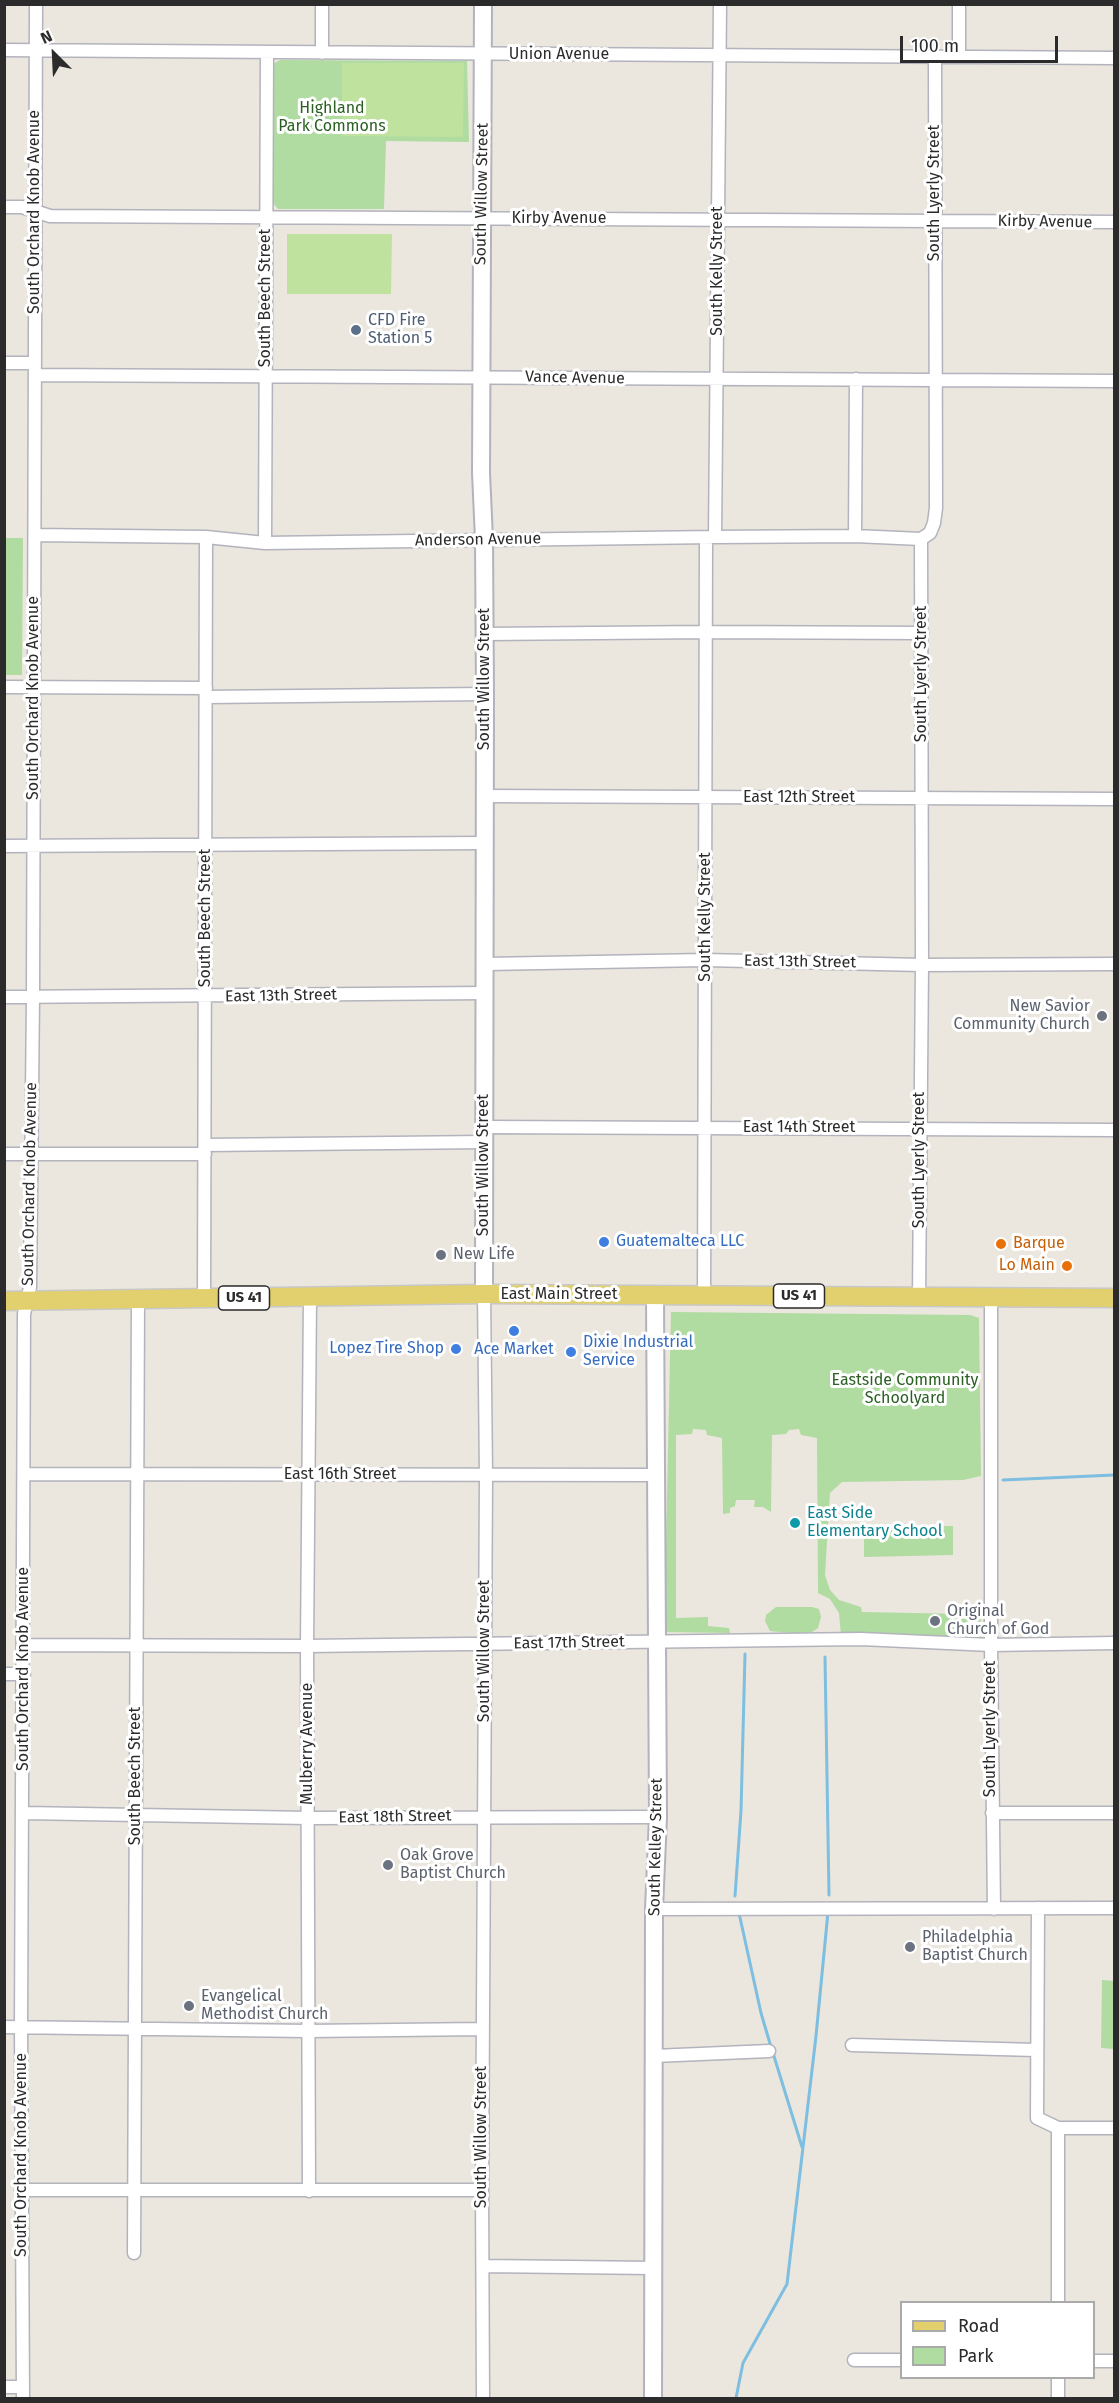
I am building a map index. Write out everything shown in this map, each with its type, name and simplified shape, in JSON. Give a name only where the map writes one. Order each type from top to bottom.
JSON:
[{"type":"main road","name":"South Willow Street","points":[[483,4],[482,511],[486,964],[484,993],[484,1294]]},
{"type":"main road","name":"East Main Street","points":[[4,1301],[484,1294],[1114,1298]]},
{"type":"main road","name":"South Kelley Street","points":[[653,2398],[654,1910],[658,1817],[655,1296]]},
{"type":"street","name":"South Orchard Knob Avenue","points":[[23,2393],[21,2027],[24,1813],[24,1314],[30,1287],[33,996],[36,4]]},
{"type":"street","points":[[322,4],[322,53]]},
{"type":"street","name":"South Kelly Street","points":[[704,1296],[707,632],[718,379],[720,4]]},
{"type":"street","points":[[959,4],[959,56]]},
{"type":"street","name":"Union Avenue","points":[[4,50],[1114,58]]},
{"type":"street","name":"South Beech Street","points":[[265,543],[267,52]]},
{"type":"street","name":"South Lyerly Street","points":[[919,1297],[922,965],[921,539],[930,532],[936,508],[935,56]]},
{"type":"street","name":"Kirby Avenue","points":[[4,207],[21,207],[48,216],[1114,222]]},
{"type":"street","name":"Vance Avenue","points":[[4,363],[35,369],[266,376],[1114,381]]},
{"type":"street","points":[[855,536],[856,379]]},
{"type":"street","name":"Anderson Avenue","points":[[35,535],[206,537],[265,543],[855,536],[921,539]]},
{"type":"street","name":"South Beech Street","points":[[204,1298],[206,537]]},
{"type":"street","points":[[484,634],[922,633]]},
{"type":"street","points":[[4,687],[206,692],[485,694]]},
{"type":"street","name":"East 12th Street","points":[[484,796],[1114,800]]},
{"type":"street","points":[[4,846],[484,843]]},
{"type":"street","name":"East 13th Street","points":[[486,964],[705,960],[922,965],[1114,964]]},
{"type":"street","name":"East 13th Street","points":[[4,996],[484,993]]},
{"type":"street","name":"East 14th Street","points":[[4,1154],[205,1149],[484,1135],[705,1128],[1114,1130]]},
{"type":"street","name":"South Willow Street","points":[[483,2398],[482,2029],[486,1475],[484,1294]]},
{"type":"street","name":"Mulberry Avenue","points":[[309,2191],[307,1646],[310,1297]]},
{"type":"street","name":"South Lyerly Street","points":[[991,1297],[994,1909]]},
{"type":"street","name":"South Beech Street","points":[[134,2253],[138,1299]]},
{"type":"street","name":"East 16th Street","points":[[25,1474],[656,1475]]},
{"type":"street","name":"East 17th Street","points":[[24,1645],[485,1645],[861,1639],[991,1645],[1114,1643]]},
{"type":"street","points":[[4,1674],[24,1674]]},
{"type":"street","name":"East 18th Street","points":[[24,1813],[308,1818],[658,1817]]},
{"type":"street","points":[[992,1813],[1114,1814]]},
{"type":"street","points":[[1038,1908],[1037,2118],[1058,2128],[1114,2128]]},
{"type":"street","points":[[654,1910],[1114,1908]]},
{"type":"street","points":[[4,2027],[308,2031],[482,2029]]},
{"type":"street","points":[[852,2044],[1036,2050]]},
{"type":"street","points":[[654,2056],[769,2051]]},
{"type":"street","points":[[1058,2128],[1058,2301]]},
{"type":"street","points":[[21,2190],[135,2192],[482,2190]]},
{"type":"street","points":[[484,2266],[653,2268]]},
{"type":"street","points":[[854,2360],[900,2360]]},
{"type":"street","points":[[1095,2361],[1114,2361]]},
{"type":"street","points":[[1058,2379],[1058,2398]]},
{"type":"street","points":[[4,2387],[23,2393]]},
{"type":"green space","name":"Highland Park Commons","points":[[280,60],[467,61],[469,142],[386,141],[384,209],[278,209],[273,203],[273,64]]},
{"type":"green space","points":[[342,63],[464,63],[463,137],[342,136]]},
{"type":"green space","points":[[287,234],[392,234],[391,294],[287,294]]},
{"type":"green space","points":[[5,538],[23,538],[22,675],[5,675]]},
{"type":"green space","name":"Eastside Community Schoolyard","points":[[671,1312],[970,1315],[979,1318],[981,1476],[963,1480],[842,1482],[830,1493],[825,1575],[830,1590],[839,1600],[861,1607],[862,1612],[965,1614],[965,1606],[982,1605],[980,1631],[970,1638],[841,1636],[839,1613],[830,1599],[818,1593],[817,1438],[801,1435],[799,1429],[789,1430],[786,1434],[772,1435],[771,1512],[763,1507],[754,1507],[755,1500],[736,1500],[735,1506],[730,1508],[730,1513],[723,1514],[722,1438],[707,1435],[706,1430],[693,1429],[692,1434],[676,1435],[676,1618],[708,1617],[708,1626],[729,1628],[730,1633],[664,1632]]},
{"type":"green space","points":[[953,1526],[953,1555],[864,1557],[864,1527]]},
{"type":"green space","points":[[776,1607],[819,1609],[821,1617],[818,1628],[812,1632],[799,1634],[770,1631],[765,1621],[766,1615]]},
{"type":"green space","points":[[1102,1980],[1114,1981],[1114,2049],[1101,2048]]},
{"type":"waterway","points":[[1003,1480],[1114,1475]]},
{"type":"waterway","points":[[735,1896],[741,1811],[745,1654]]},
{"type":"waterway","points":[[825,1657],[829,1895]]},
{"type":"waterway","points":[[736,2398],[743,2363],[787,2284],[828,1912]]},
{"type":"waterway","points":[[739,1913],[761,2013],[771,2047]]},
{"type":"waterway","points":[[773,2053],[802,2147]]},
{"type":"place","name":"CFD Fire Station 5","points":[[356,330]]},
{"type":"place","name":"New Savior Community Church","points":[[1102,1016]]},
{"type":"place","name":"Guatemalteca LLC","points":[[604,1242]]},
{"type":"place","name":"Barque","points":[[1001,1244]]},
{"type":"place","name":"New Life","points":[[441,1255]]},
{"type":"place","name":"Lo Main","points":[[1067,1266]]},
{"type":"place","name":"Ace Market","points":[[514,1331]]},
{"type":"place","name":"Lopez Tire Shop","points":[[456,1349]]},
{"type":"place","name":"Dixie Industrial Service","points":[[571,1352]]},
{"type":"place","name":"East Side Elementary School","points":[[795,1523]]},
{"type":"place","name":"Original Church of God","points":[[935,1621]]},
{"type":"place","name":"Oak Grove Baptist Church","points":[[388,1865]]},
{"type":"place","name":"Philadelphia Baptist Church","points":[[910,1947]]},
{"type":"place","name":"Evangelical Methodist Church","points":[[189,2006]]}]
